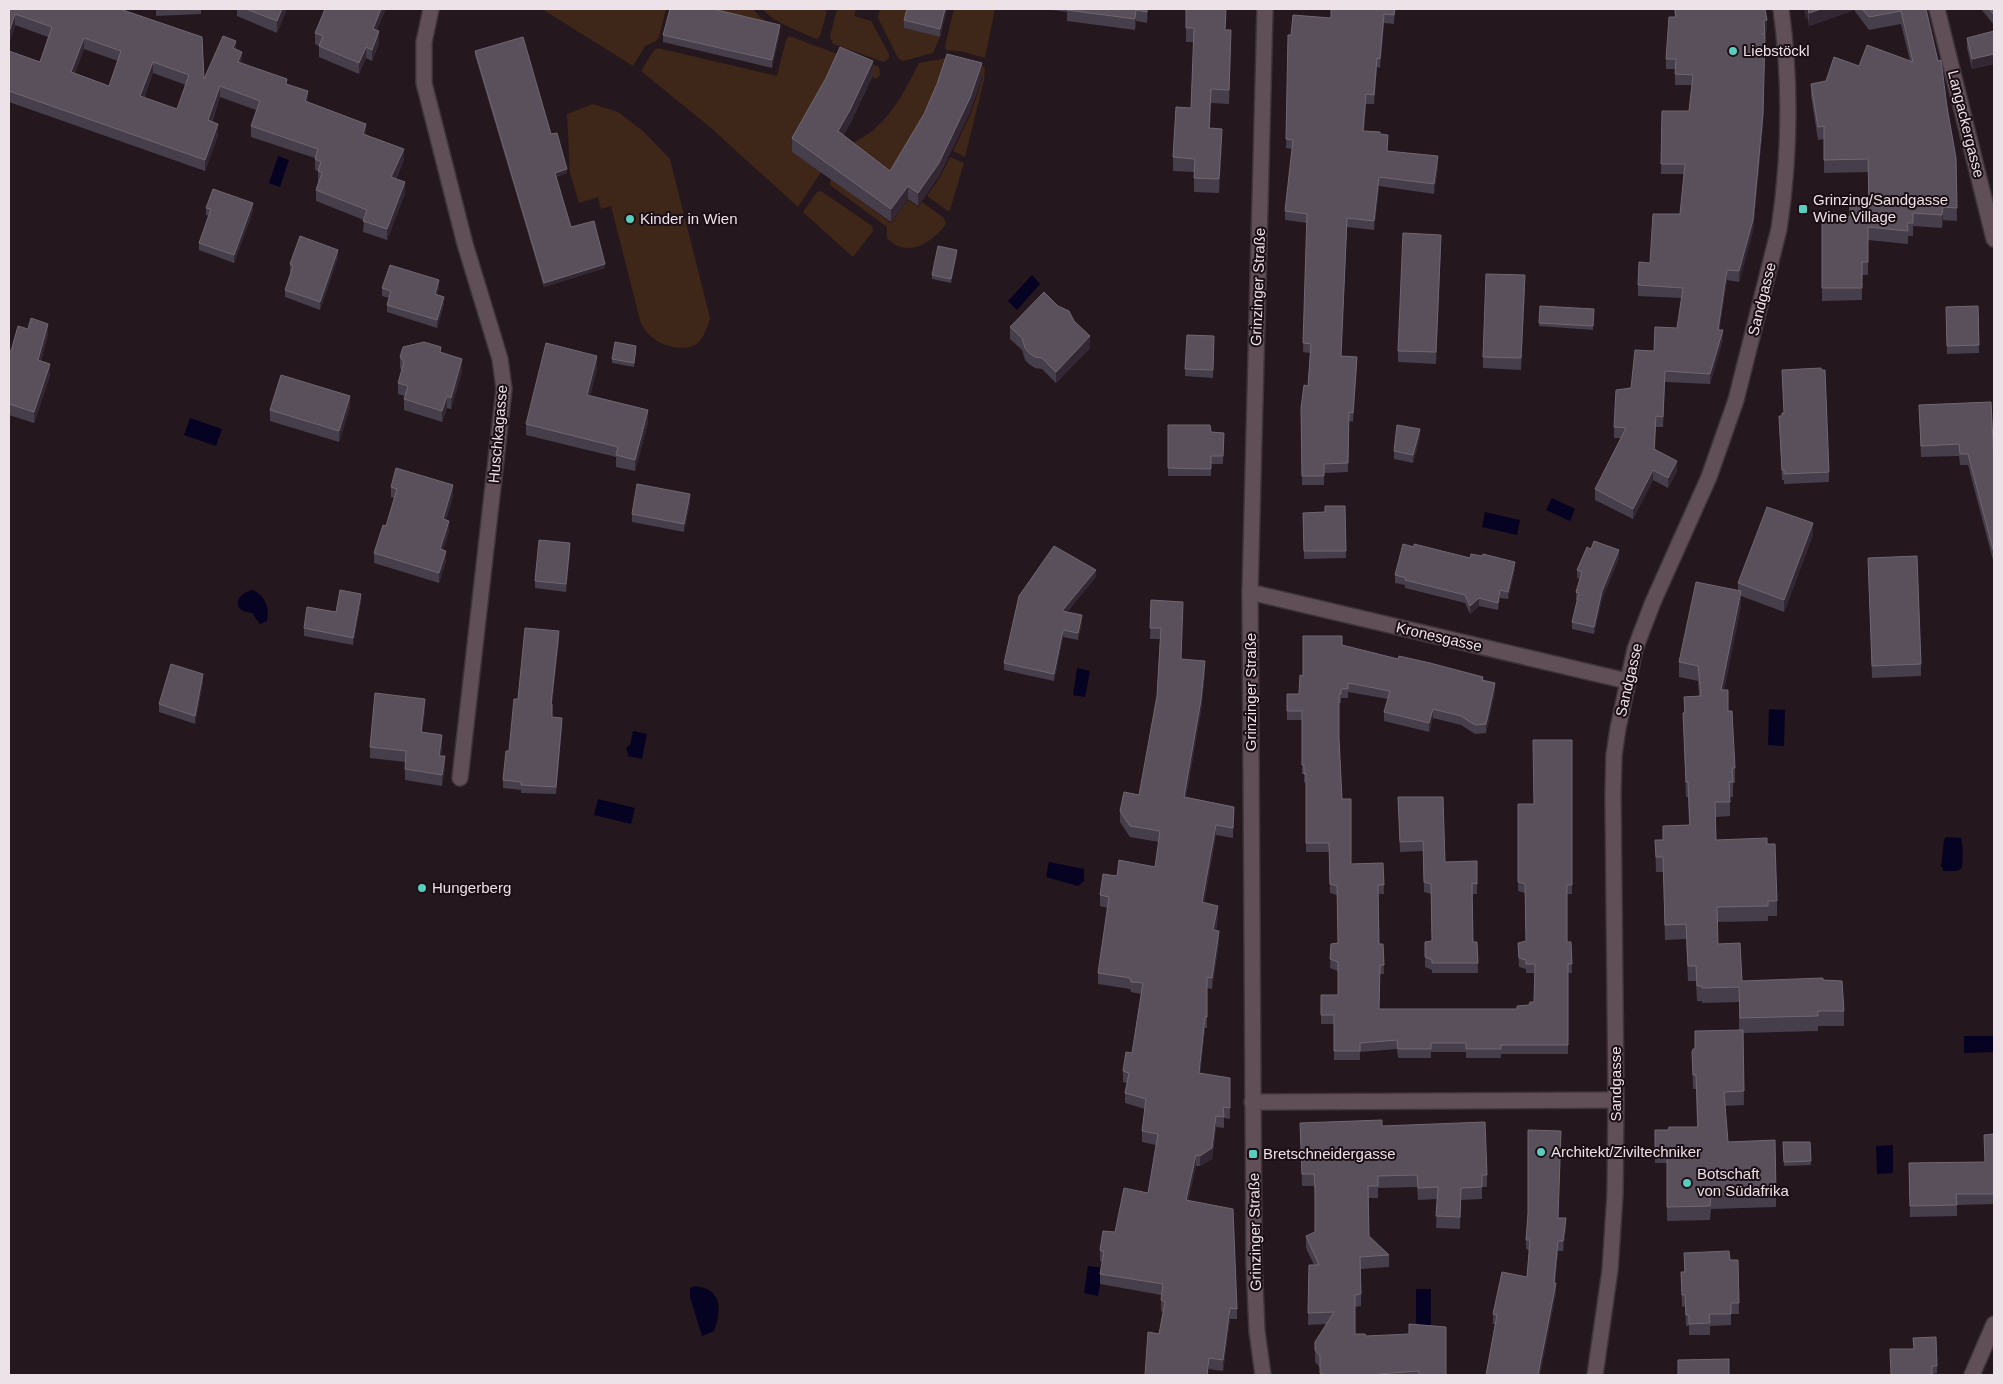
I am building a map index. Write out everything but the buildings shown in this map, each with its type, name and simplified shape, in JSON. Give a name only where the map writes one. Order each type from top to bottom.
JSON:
[{"type":"street","name":"Huschkagasse","points":[[431,9],[424,42],[424,83],[465,244],[500,359],[504,389],[460,778]]},
{"type":"street","name":"Grinzinger Straße","points":[[1263,1375],[1257,1331],[1254,1263],[1250,592],[1266,9]]},
{"type":"street","name":"Sandgasse","points":[[1595,1375],[1610,1270],[1615,1194],[1614,755],[1627,681],[1635,649],[1653,602],[1693,516],[1723,438],[1736,400],[1771,263],[1783,203],[1788,124],[1786,64],[1781,9]]},
{"type":"street","name":"Langackergasse","points":[[1937,9],[1994,239]]},
{"type":"street","name":"Kronesgasse","points":[[1250,592],[1627,681]]},
{"type":"street","points":[[1252,1102],[1616,1100]]},
{"type":"street","points":[[1972,1375],[1994,1324]]},
{"type":"shaded area","points":[[542,9],[666,9],[659,37],[656,41],[645,46],[633,66]]},
{"type":"shaded area","points":[[684,9],[753,9],[760,17],[782,32]]},
{"type":"shaded area","points":[[762,9],[819,9],[827,11],[820,36],[817,39],[781,23]]},
{"type":"shaded area","points":[[837,9],[856,9],[854,16],[871,21],[889,54],[889,58],[884,62],[833,44],[830,36]]},
{"type":"shaded area","points":[[880,9],[908,9],[904,28],[940,37],[933,53],[903,61],[898,58],[878,18]]},
{"type":"shaded area","points":[[954,9],[995,9],[985,58],[964,52],[946,50],[945,46]]},
{"type":"shaded area","points":[[789,36],[848,58],[875,65],[879,67],[880,75],[876,79],[872,77],[873,74],[841,61],[792,152],[821,172],[798,207],[711,128],[641,71],[654,50],[658,48],[777,76],[786,40]]},
{"type":"shaded area","points":[[952,57],[979,63],[985,68],[984,80],[965,157],[953,151],[971,113],[983,77],[947,66],[935,99],[890,182],[851,144],[870,133],[887,116],[905,90],[919,63]]},
{"type":"shaded area","points":[[593,104],[618,112],[644,132],[670,159],[710,318],[702,338],[693,346],[680,348],[661,343],[655,340],[641,324],[611,206],[601,209],[598,197],[579,203],[570,173],[567,114]]},
{"type":"shaded area","points":[[950,157],[964,163],[950,210],[948,211],[927,196],[940,177]]},
{"type":"shaded area","points":[[831,179],[891,223],[908,200],[918,207],[922,202],[944,218],[946,224],[934,237],[919,246],[911,248],[895,244],[887,238],[887,227],[830,185]]},
{"type":"shaded area","points":[[821,191],[872,226],[873,231],[853,257],[803,212],[817,192]]},
{"type":"water","points":[[278,156],[289,160],[280,187],[269,183]]},
{"type":"water","points":[[1032,275],[1040,284],[1017,310],[1008,301]]},
{"type":"water","points":[[190,418],[222,429],[216,446],[184,435]]},
{"type":"water","points":[[1552,498],[1575,509],[1570,521],[1546,510]]},
{"type":"water","points":[[1485,512],[1520,520],[1517,535],[1482,527]]},
{"type":"water","points":[[253,590],[261,595],[267,607],[267,621],[260,624],[252,613],[243,611],[238,605],[239,598],[242,595]]},
{"type":"water","points":[[1077,668],[1090,671],[1085,697],[1073,695]]},
{"type":"water","points":[[1769,709],[1785,710],[1784,746],[1768,745]]},
{"type":"water","points":[[633,731],[647,734],[642,759],[628,756],[626,748],[630,745]]},
{"type":"water","points":[[598,799],[635,808],[631,824],[594,815]]},
{"type":"water","points":[[1946,837],[1961,838],[1962,868],[1957,871],[1943,871],[1941,867]]},
{"type":"water","points":[[1049,862],[1084,869],[1084,881],[1078,886],[1046,877]]},
{"type":"water","points":[[1964,1036],[1994,1036],[1994,1052],[1964,1053]]},
{"type":"water","points":[[1893,1145],[1893,1173],[1877,1174],[1876,1146]]},
{"type":"water","points":[[1088,1266],[1103,1268],[1098,1296],[1084,1293]]},
{"type":"water","points":[[695,1286],[710,1291],[715,1296],[719,1308],[714,1331],[702,1336],[690,1297],[690,1288]]},
{"type":"water","points":[[1416,1289],[1431,1289],[1431,1325],[1416,1325]]},
{"type":"place","name":"Liebstöckl","points":[[1733,51]]},
{"type":"place","name":"Grinzing/Sandgasse Wine Village","points":[[1803,209]]},
{"type":"place","name":"Kinder in Wien","points":[[630,219]]},
{"type":"place","name":"Hungerberg","points":[[422,888]]},
{"type":"place","name":"Architekt/Ziviltechniker","points":[[1541,1152]]},
{"type":"place","name":"Bretschneidergasse","points":[[1253,1154]]},
{"type":"place","name":"Botschaft von Südafrika","points":[[1687,1183]]}]
